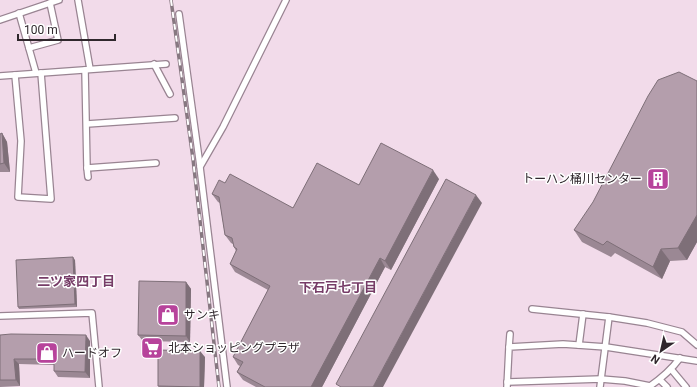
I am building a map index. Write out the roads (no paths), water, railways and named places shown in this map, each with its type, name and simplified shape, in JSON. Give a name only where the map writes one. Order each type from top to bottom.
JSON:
[{"type":"street","points":[[0,20],[59,0]]},
{"type":"street","points":[[78,0],[87,69],[88,177]]},
{"type":"street","points":[[200,167],[223,126],[286,0]]},
{"type":"street","points":[[29,48],[58,40],[50,3]]},
{"type":"street","points":[[15,75],[21,141],[18,197],[51,199],[38,73],[19,13]]},
{"type":"street","points":[[179,14],[200,167],[227,387]]},
{"type":"street","points":[[154,64],[170,94]]},
{"type":"street","points":[[0,76],[166,64]]},
{"type":"street","points":[[87,124],[175,118]]},
{"type":"street","points":[[88,168],[156,163]]},
{"type":"street","points":[[532,310],[583,314],[647,323],[682,332],[697,345]]},
{"type":"street","points":[[0,316],[92,313],[99,387]]},
{"type":"street","points":[[579,346],[583,314]]},
{"type":"street","points":[[600,387],[609,317]]},
{"type":"street","points":[[510,334],[507,385],[601,379],[625,381],[650,386],[660,380],[672,369],[680,358]]},
{"type":"street","points":[[509,347],[563,344],[606,347],[697,361]]},
{"type":"street","points":[[672,369],[686,387]]},
{"type":"street","points":[[660,380],[667,387]]},
{"type":"railway","points":[[171,0],[193,159],[219,387]]},
{"type":"place","name":"トーハン桶川センター","points":[[658,179]]},
{"type":"place","name":"サンキ","points":[[168,315]]},
{"type":"place","name":"北本ショッピングプラザ","points":[[152,348]]},
{"type":"place","name":"ハードオフ","points":[[47,353]]},
{"type":"district","name":"二ツ家四丁目","points":[[76,281]]},
{"type":"district","name":"下石戸七丁目","points":[[338,287]]}]
